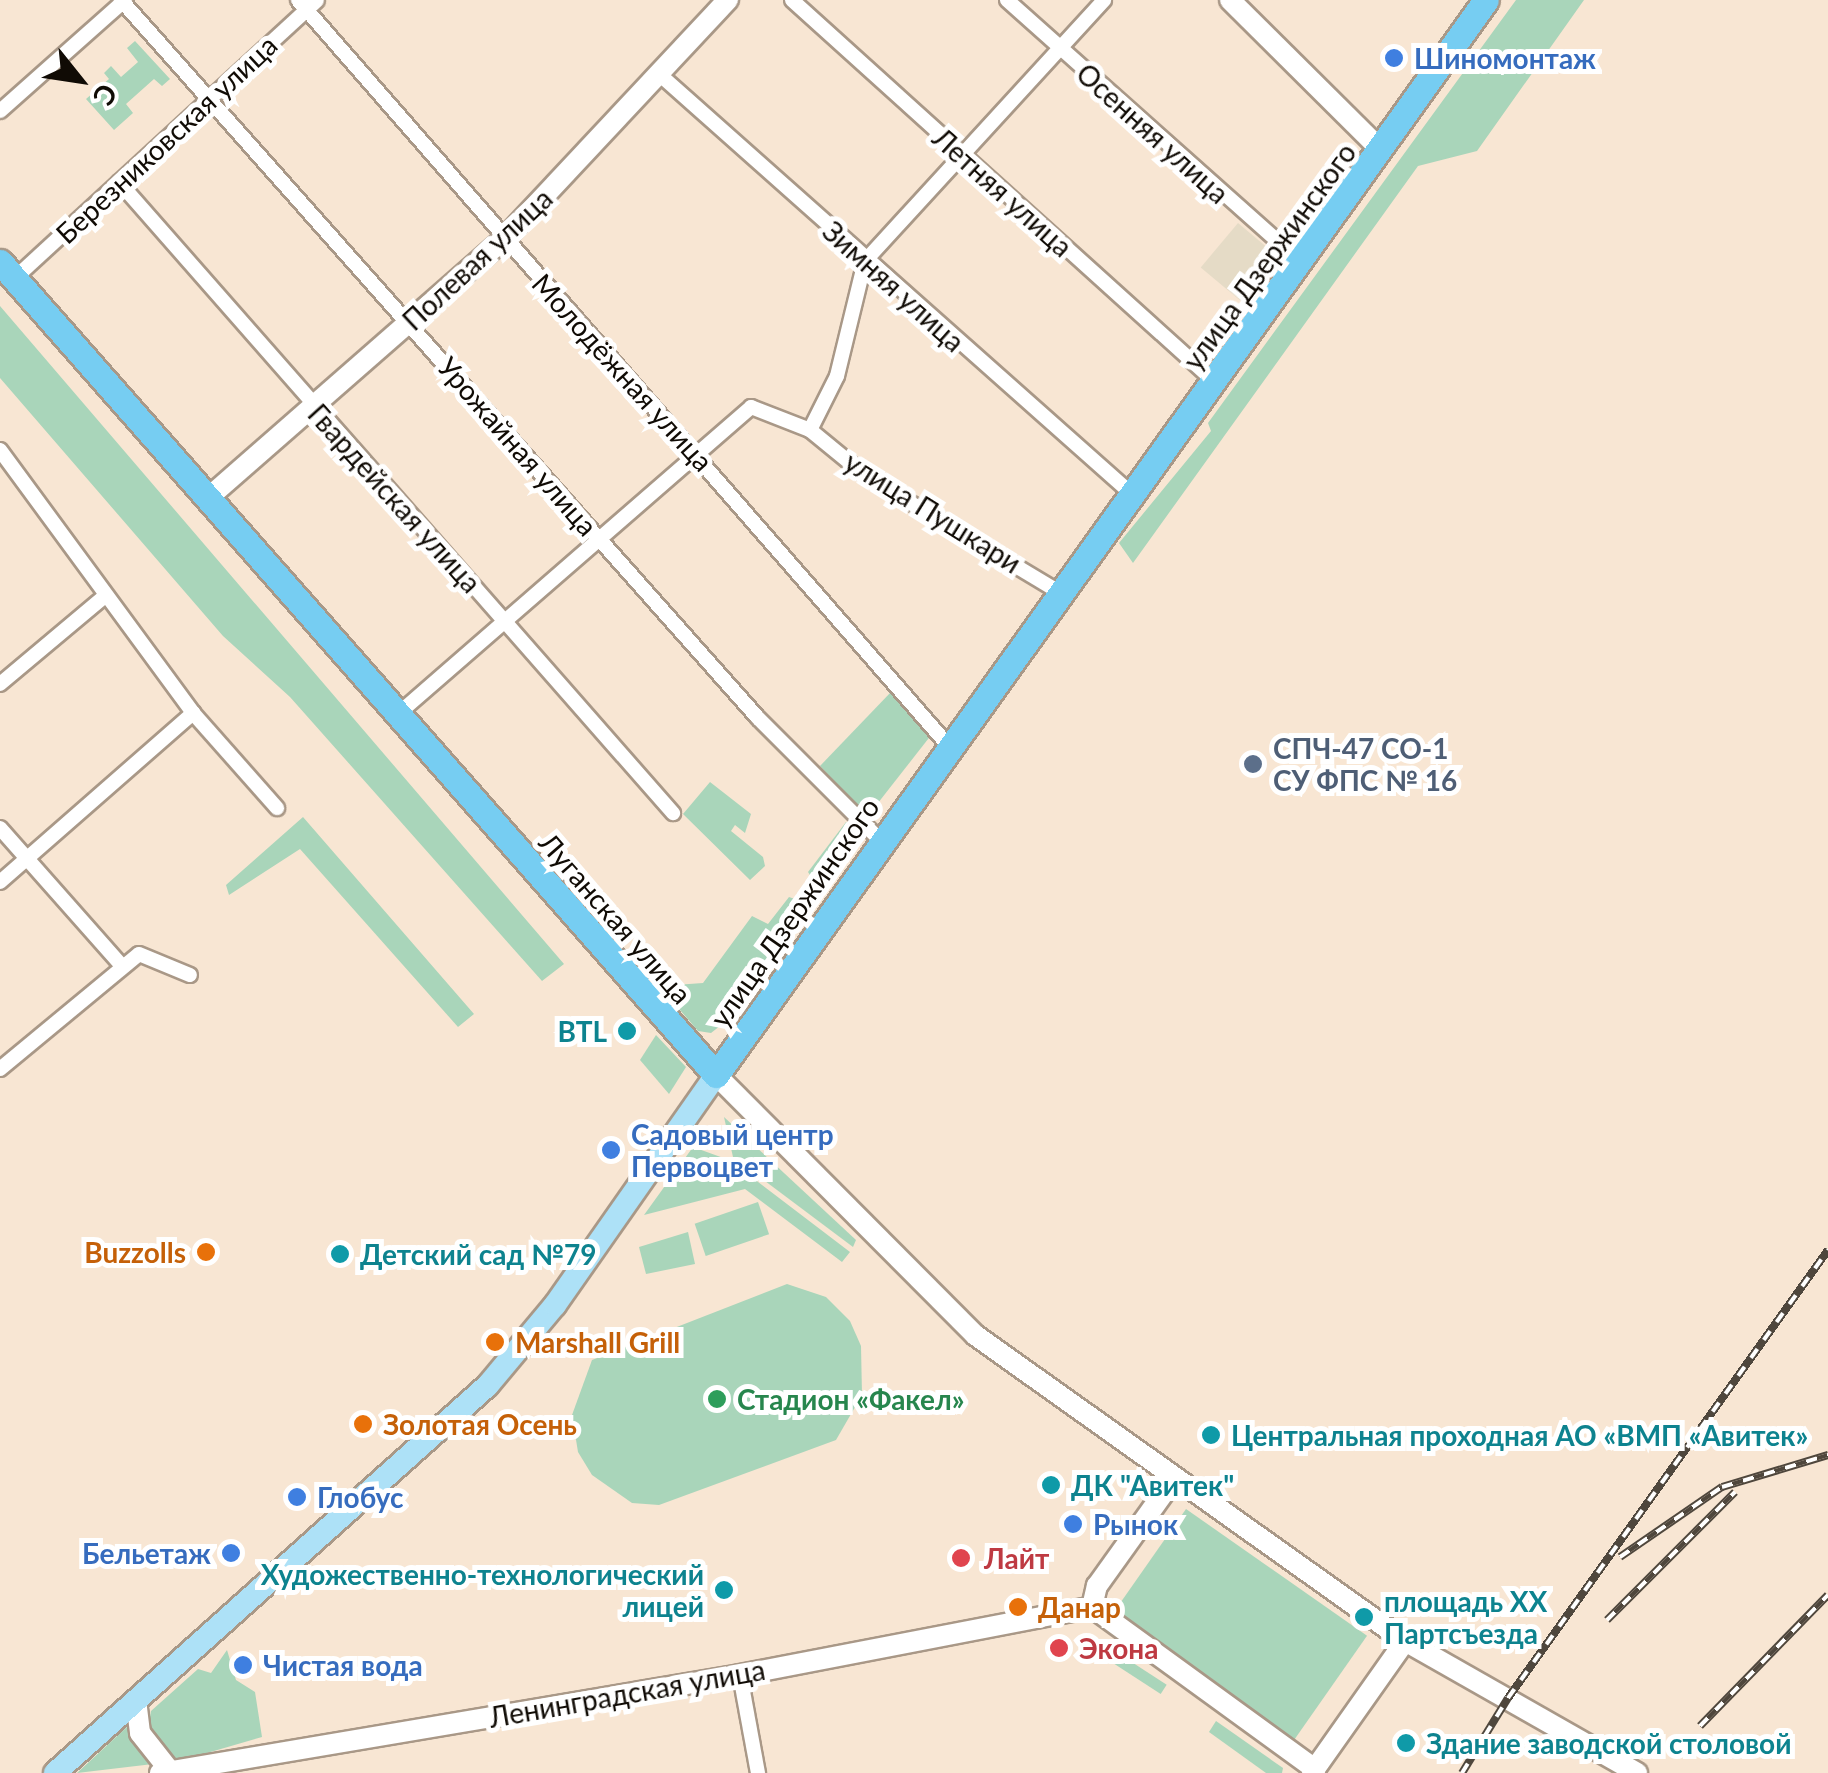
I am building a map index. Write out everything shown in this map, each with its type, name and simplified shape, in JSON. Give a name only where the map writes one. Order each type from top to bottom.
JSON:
[{"type":"highway","name":"улица Дзержинского","points":[[716,1075],[948,745],[1216,382],[1486,0]]},
{"type":"highway","name":"Луганская улица","points":[[8,270],[716,1075]]},
{"type":"main road","name":"улица Дзержинского","points":[[56,1773],[488,1386],[555,1305],[716,1075]]},
{"type":"street","name":"Полевая улица","points":[[208,498],[315,409],[504,238],[728,0]]},
{"type":"street","name":"Летняя улица","points":[[792,0],[1216,382]]},
{"type":"street","name":"Осенняя улица","points":[[1006,0],[1302,262]]},
{"type":"street","points":[[810,430],[837,376],[865,260],[958,152],[1104,0]]},
{"type":"street","points":[[1230,0],[1381,150]]},
{"type":"street","points":[[0,111],[123,1]]},
{"type":"street","name":"Урожайная улица","points":[[123,1],[758,718],[881,841]]},
{"type":"street","name":"Березниковская улица","points":[[8,270],[119,182],[308,3]]},
{"type":"street","name":"Молодёжная улица","points":[[308,3],[504,238],[948,745]]},
{"type":"street","name":"Зимняя улица","points":[[658,73],[1134,495]]},
{"type":"street","name":"Гвардейская улица","points":[[119,182],[672,812]]},
{"type":"street","name":"улица Пушкари","points":[[695,452],[751,407],[810,430],[866,476],[1061,593]]},
{"type":"street","points":[[398,714],[695,452]]},
{"type":"street","points":[[3,462],[193,712],[277,808]]},
{"type":"street","points":[[0,684],[106,595]]},
{"type":"street","points":[[0,882],[193,712]]},
{"type":"street","points":[[0,828],[122,964]]},
{"type":"street","points":[[0,1069],[122,964],[152,955],[190,975]]},
{"type":"street","name":"Луганская улица","points":[[716,1075],[938,1306],[1173,1480],[1405,1641],[1637,1773]]},
{"type":"street","points":[[1173,1480],[1097,1586],[1092,1606],[1313,1771],[1405,1641]]},
{"type":"street","name":"Ленинградская улица","points":[[165,1772],[740,1674],[1092,1606]]},
{"type":"street","points":[[740,1674],[758,1773]]},
{"type":"street","points":[[136,1700],[140,1733],[165,1772]]},
{"type":"shaded area","points":[[1238,223],[1280,258],[1243,303],[1201,267]]},
{"type":"green space","points":[[1516,0],[1584,0],[1477,151],[1418,166],[1133,563],[1119,543],[1211,431],[1208,423]]},
{"type":"green space","points":[[135,41],[170,79],[162,86],[154,79],[126,104],[133,113],[114,130],[86,99],[109,79],[104,73],[111,66],[121,77],[138,62],[127,48]]},
{"type":"green space","points":[[0,306],[564,964],[542,981],[290,697],[223,636],[0,378]]},
{"type":"green space","points":[[891,692],[932,734],[867,817],[820,766]]},
{"type":"green space","points":[[710,782],[751,814],[745,833],[735,825],[731,831],[763,857],[765,866],[750,880],[683,814]]},
{"type":"green space","points":[[303,817],[474,1014],[458,1027],[300,849],[229,895],[226,885]]},
{"type":"green space","points":[[846,822],[858,836],[820,890],[808,872]]},
{"type":"green space","points":[[789,897],[812,905],[725,1022],[711,1033],[698,1031],[668,996],[675,985],[703,983],[752,916],[768,924]]},
{"type":"green space","points":[[656,1035],[686,1067],[669,1094],[640,1060]]},
{"type":"green space","points":[[724,1117],[856,1240],[853,1247],[733,1157]]},
{"type":"green space","points":[[693,1147],[729,1160],[850,1252],[842,1262],[745,1189],[644,1215]]},
{"type":"green space","points":[[758,1202],[769,1234],[706,1256],[695,1224]]},
{"type":"green space","points":[[688,1232],[695,1264],[646,1274],[639,1247]]},
{"type":"green space","name":"Стадион «Факел»","points":[[787,1284],[826,1297],[850,1321],[861,1346],[862,1395],[836,1440],[659,1505],[632,1503],[592,1475],[578,1452],[572,1415],[592,1360]]},
{"type":"green space","points":[[1186,1509],[1367,1636],[1293,1741],[1112,1615]]},
{"type":"green space","points":[[1087,1633],[1167,1685],[1161,1694],[1081,1642]]},
{"type":"green space","points":[[227,1650],[236,1680],[255,1692],[262,1737],[183,1760],[168,1756],[148,1728],[151,1711],[198,1669],[211,1673]]},
{"type":"green space","points":[[1216,1721],[1283,1768],[1282,1773],[1266,1773],[1209,1732]]},
{"type":"green space","points":[[129,1725],[153,1764],[77,1773]]},
{"type":"railway","points":[[1462,1773],[1508,1698],[1828,1250]]},
{"type":"railway","points":[[1620,1557],[1722,1487],[1828,1455]]},
{"type":"railway","points":[[1607,1620],[1735,1492]]},
{"type":"railway","points":[[1700,1726],[1828,1595]]},
{"type":"place","name":"Шиномонтаж","points":[[1394,58]]},
{"type":"place","name":"СПЧ-47 СО-1 СУ ФПС № 16","points":[[1253,764]]},
{"type":"place","name":"BTL","points":[[627,1031]]},
{"type":"place","name":"Садовый центр Первоцвет","points":[[611,1150]]},
{"type":"place","name":"Buzzolls","points":[[206,1252]]},
{"type":"place","name":"Детский сад №79","points":[[340,1254]]},
{"type":"place","name":"Marshall Grill","points":[[495,1342]]},
{"type":"place","name":"Стадион «Факел»","points":[[717,1399]]},
{"type":"place","name":"Золотая Осень","points":[[363,1424]]},
{"type":"place","name":"Центральная проходная АО «ВМП «Авитек»","points":[[1211,1435]]},
{"type":"place","name":"ДК \"Авитек\"","points":[[1051,1485]]},
{"type":"place","name":"Глобус","points":[[297,1497]]},
{"type":"place","name":"Рынок","points":[[1073,1524]]},
{"type":"place","name":"Бельетаж","points":[[231,1553]]},
{"type":"place","name":"Лайт","points":[[961,1558]]},
{"type":"place","name":"Художественно-технологический лицей","points":[[724,1590]]},
{"type":"place","name":"Данар","points":[[1018,1607]]},
{"type":"place","name":"площадь XX Партсъезда","points":[[1364,1617]]},
{"type":"place","name":"Экона","points":[[1059,1648]]},
{"type":"place","name":"Чистая вода","points":[[243,1665]]},
{"type":"place","name":"Здание заводской столовой","points":[[1406,1743]]}]
